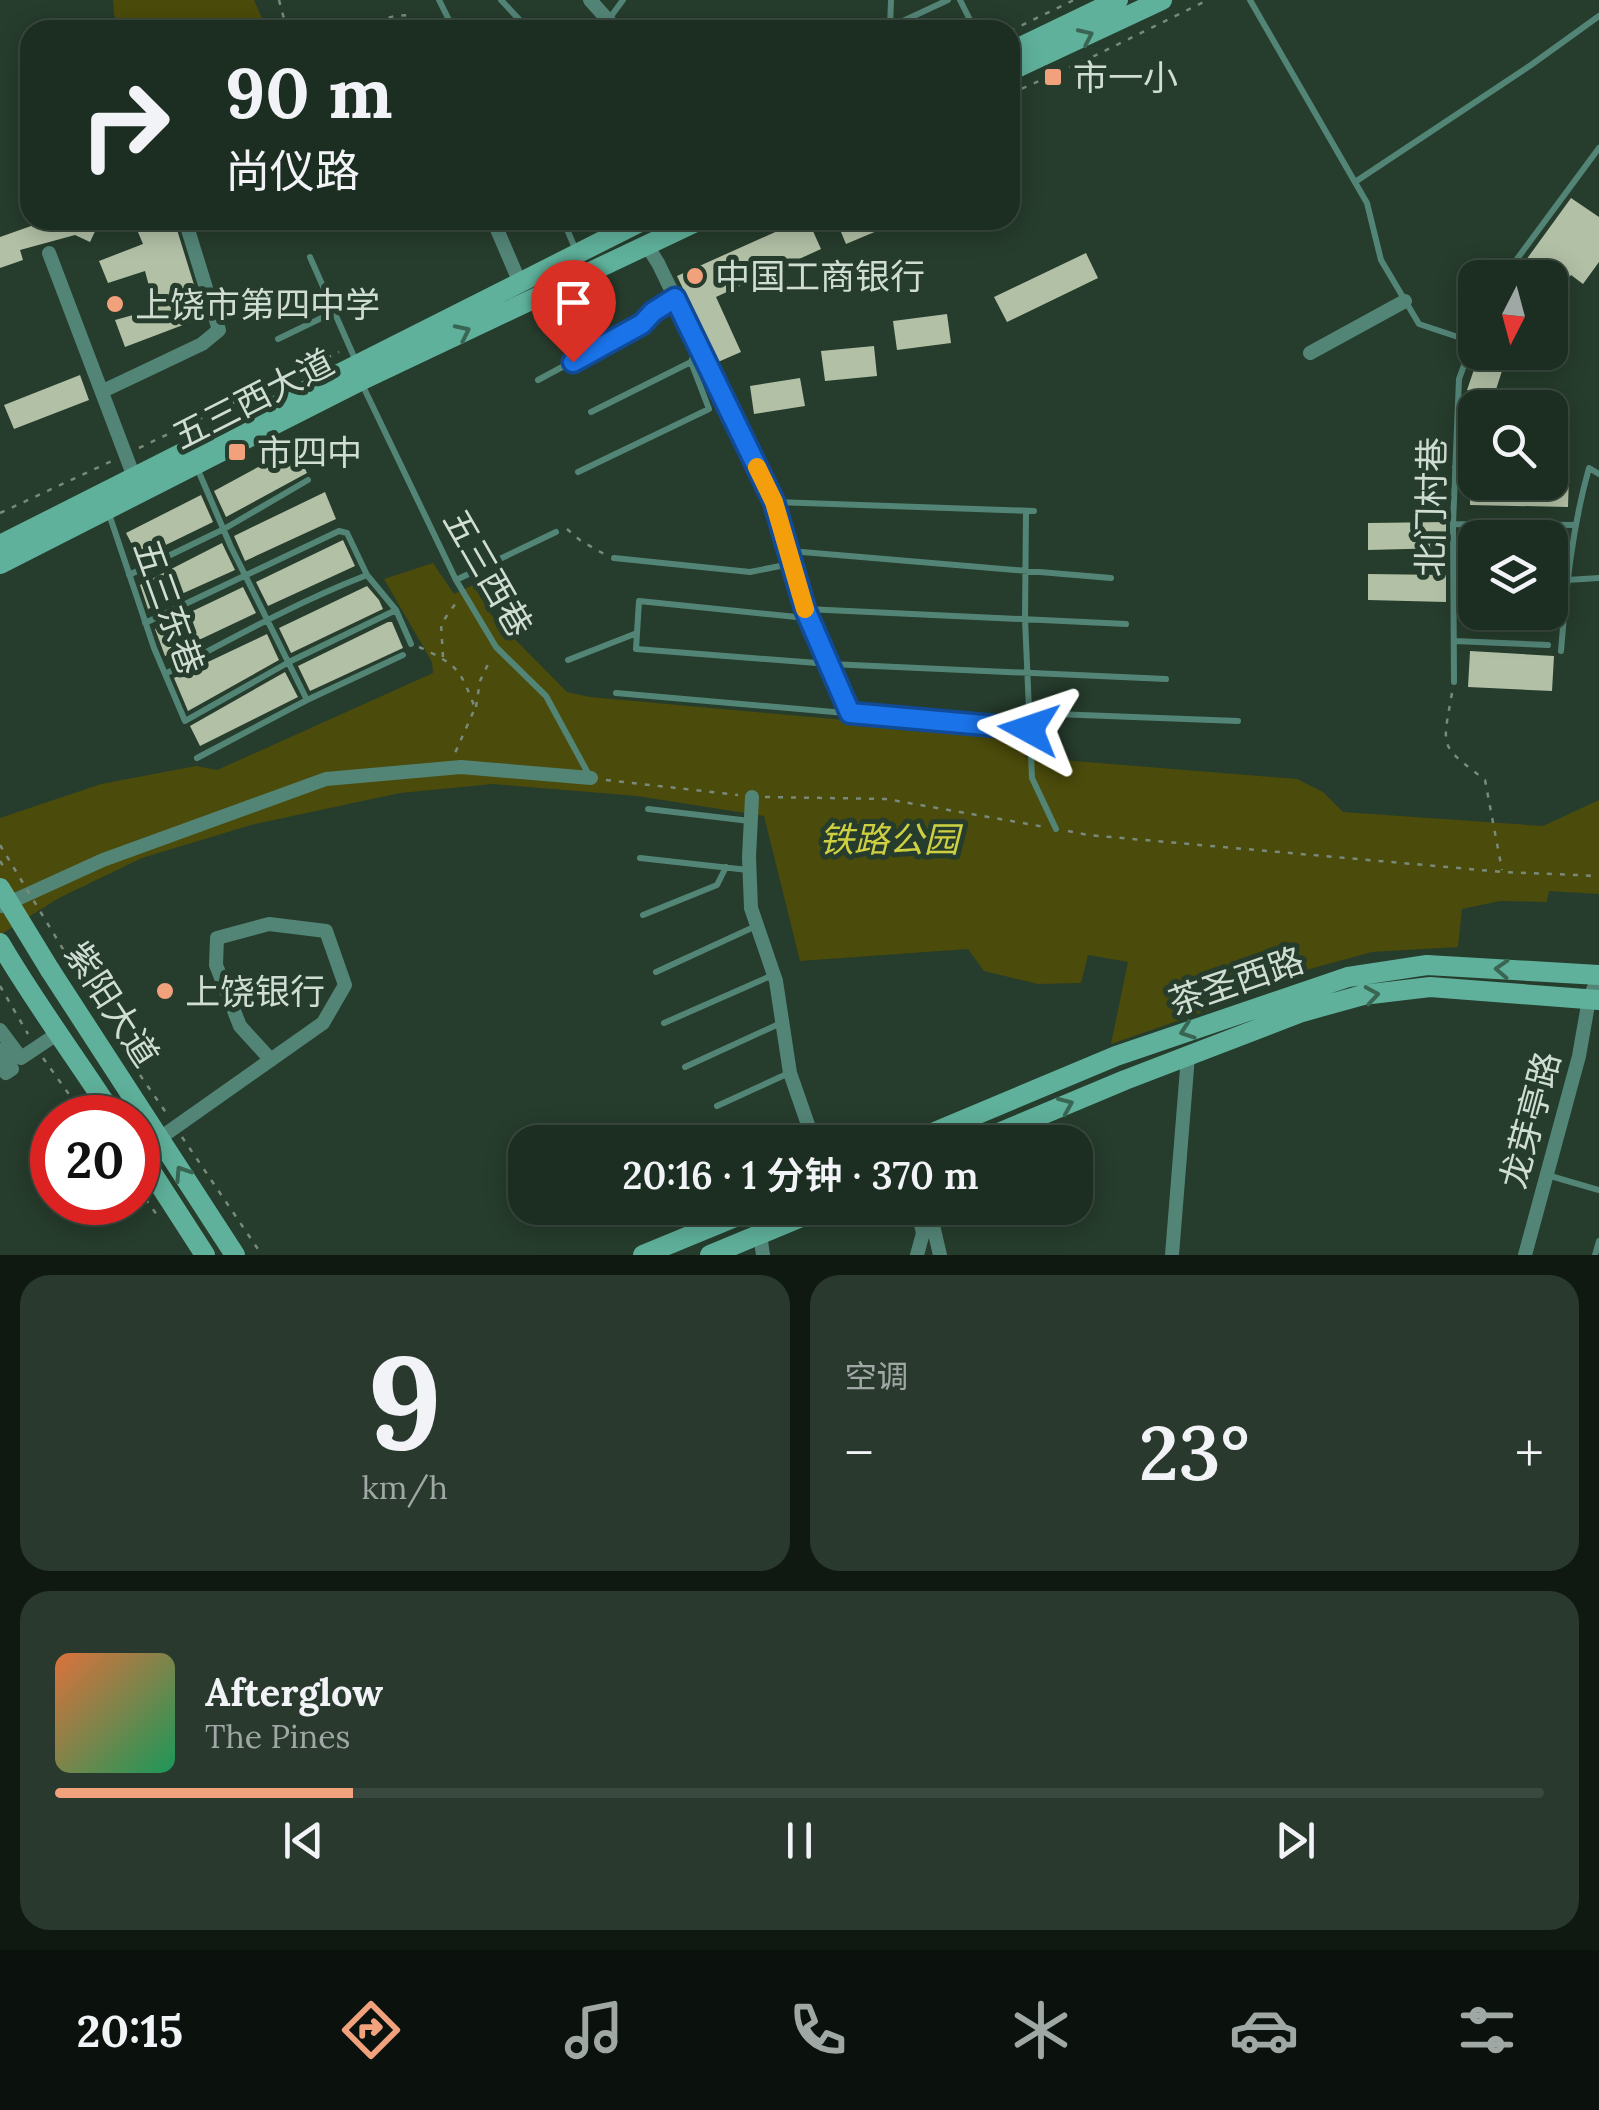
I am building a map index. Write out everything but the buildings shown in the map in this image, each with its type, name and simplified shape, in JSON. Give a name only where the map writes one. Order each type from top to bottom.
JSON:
[{"type":"main road","points":[[1020,47],[1118,0]]},
{"type":"main road","points":[[1020,67],[1162,0]]},
{"type":"main road","name":"五三西大道","points":[[0,545],[624,230]]},
{"type":"main road","name":"五三西大道","points":[[0,564],[196,464],[356,364],[678,230]]},
{"type":"main road","name":"紫阳大道","points":[[0,888],[60,965],[168,1133],[235,1255]]},
{"type":"main road","name":"紫阳大道","points":[[0,943],[101,1095]]},
{"type":"main road","name":"茶圣西路","points":[[952,1125],[1116,1056],[1348,977],[1427,965],[1599,976]]},
{"type":"main road","name":"茶圣西路","points":[[1018,1125],[1302,1012],[1363,996],[1430,988],[1594,1000]]},
{"type":"main road","points":[[160,1185],[205,1255]]},
{"type":"main road","points":[[643,1255],[716,1225]]},
{"type":"main road","points":[[710,1255],[761,1244],[794,1225]]},
{"type":"street","points":[[590,0],[608,20]]},
{"type":"street","points":[[103,392],[202,344],[219,330],[189,230]]},
{"type":"street","points":[[497,230],[520,283]]},
{"type":"street","points":[[646,244],[774,502],[807,614],[850,713]]},
{"type":"street","points":[[49,253],[134,478]]},
{"type":"street","points":[[1310,353],[1405,301]]},
{"type":"street","points":[[0,907],[102,860],[326,779],[461,767],[592,778]]},
{"type":"street","points":[[752,797],[751,908],[774,974],[790,1073],[808,1125]]},
{"type":"street","points":[[168,1133],[271,1060],[324,1022],[345,985],[326,931],[269,924],[217,938],[216,965],[240,1026],[271,1060]]},
{"type":"street","name":"龙芽亭路","points":[[1525,1255],[1599,976]]},
{"type":"street","points":[[0,1030],[21,1058],[60,1032]]},
{"type":"street","points":[[0,1050],[12,1069],[6,1073],[0,1067]]},
{"type":"street","points":[[1172,1255],[1188,1056]]},
{"type":"street","points":[[917,1255],[920,1225]]},
{"type":"street","points":[[933,1225],[940,1255]]},
{"type":"lane","points":[[501,0],[520,20]]},
{"type":"lane","points":[[905,20],[948,0]]},
{"type":"lane","points":[[1250,0],[1367,203],[1381,260],[1419,324],[1458,335]]},
{"type":"lane","points":[[1354,182],[1599,16]]},
{"type":"lane","points":[[1516,260],[1599,148]]},
{"type":"lane","points":[[566,230],[577,254]]},
{"type":"lane","name":"五三西巷","points":[[310,257],[463,593],[496,647],[546,696],[592,778]]},
{"type":"lane","points":[[538,380],[642,324],[675,298]]},
{"type":"lane","points":[[278,339],[334,312]]},
{"type":"lane","points":[[591,412],[691,362],[698,345]]},
{"type":"lane","points":[[578,472],[709,409],[691,362]]},
{"type":"lane","name":"北门村巷","points":[[1454,682],[1454,524],[1462,370]]},
{"type":"lane","points":[[196,464],[307,700]]},
{"type":"lane","points":[[1568,574],[1590,468],[1599,474]]},
{"type":"lane","points":[[129,576],[224,529],[308,480]]},
{"type":"lane","points":[[774,502],[1030,511],[1024,572],[1032,778],[1056,828]]},
{"type":"lane","name":"五三东巷","points":[[108,509],[146,623],[185,721],[289,662]]},
{"type":"lane","points":[[1454,524],[1576,525]]},
{"type":"lane","points":[[146,623],[339,531],[347,533],[367,576],[396,610],[412,644]]},
{"type":"lane","points":[[456,580],[556,532]]},
{"type":"lane","points":[[614,558],[750,572],[789,557],[1111,578]]},
{"type":"lane","points":[[165,674],[269,619],[367,576]]},
{"type":"lane","points":[[1568,580],[1599,578]]},
{"type":"lane","points":[[1454,587],[1458,587]]},
{"type":"lane","points":[[1126,624],[807,614],[639,600],[636,649],[830,664],[1166,678]]},
{"type":"lane","points":[[289,662],[396,610]]},
{"type":"lane","points":[[1562,651],[1563,630]]},
{"type":"lane","points":[[568,660],[637,633]]},
{"type":"lane","points":[[1454,641],[1548,646]]},
{"type":"lane","points":[[197,758],[403,655]]},
{"type":"lane","points":[[616,693],[1029,729]]},
{"type":"lane","points":[[1029,713],[1238,720]]},
{"type":"lane","points":[[648,809],[751,822]]},
{"type":"lane","points":[[640,858],[749,870]]},
{"type":"lane","points":[[644,915],[717,885],[726,867]]},
{"type":"lane","points":[[656,972],[757,926]]},
{"type":"lane","points":[[664,1023],[774,974]]},
{"type":"lane","points":[[685,1067],[782,1023]]},
{"type":"lane","points":[[717,1106],[790,1073]]},
{"type":"lane","points":[[1546,1175],[1599,1190]]},
{"type":"lane","points":[[1595,1255],[1599,1241]]},
{"type":"path","points":[[1020,26],[1074,0]]},
{"type":"path","points":[[1020,90],[1208,0]]},
{"type":"path","points":[[379,20],[410,15],[412,20]]},
{"type":"path","points":[[0,513],[126,454],[356,364]]},
{"type":"path","points":[[556,532],[567,528],[595,551],[614,558]]},
{"type":"path","points":[[443,658],[441,624],[463,593]]},
{"type":"path","points":[[412,644],[443,658],[461,672],[476,708]]},
{"type":"path","points":[[449,768],[476,708],[480,681],[496,647]]},
{"type":"path","points":[[1454,682],[1444,737],[1450,753],[1484,780],[1503,872]]},
{"type":"path","points":[[592,778],[752,797],[886,799],[1088,835],[1503,872],[1599,876]]},
{"type":"path","points":[[0,845],[60,965]]},
{"type":"path","points":[[0,986],[6,997]]},
{"type":"path","points":[[140,1075],[168,1133],[262,1255]]},
{"type":"green space","points":[[113,0],[254,0],[263,20],[116,20]]},
{"type":"green space","name":"铁路公园","points":[[433,563],[454,594],[473,585],[492,616],[567,692],[590,697],[1021,736],[1025,757],[1297,779],[1323,792],[1343,812],[1543,826],[1599,800],[1599,894],[1549,891],[1547,902],[1500,901],[1462,909],[1458,947],[1372,952],[1317,967],[1244,989],[1215,1008],[1111,1044],[1128,962],[1088,955],[1081,983],[1038,984],[984,971],[968,949],[800,961],[764,816],[637,796],[493,784],[400,793],[251,825],[142,858],[59,898],[0,935],[0,818],[101,784],[196,766],[217,770],[433,673],[432,662],[384,579]]},
{"type":"slow traffic","points":[[757,467],[774,502],[805,609]]},
{"type":"place","name":"市一小","points":[[1053,77]]},
{"type":"place","name":"中国工商银行","points":[[695,276]]},
{"type":"place","name":"上饶市第四中学","points":[[115,304]]},
{"type":"place","name":"市四中","points":[[237,452]]},
{"type":"place","name":"上饶银行","points":[[165,991]]},
{"type":"route","points":[[573,362],[642,324],[675,298],[774,502],[805,609],[850,713],[1029,729]]}]
